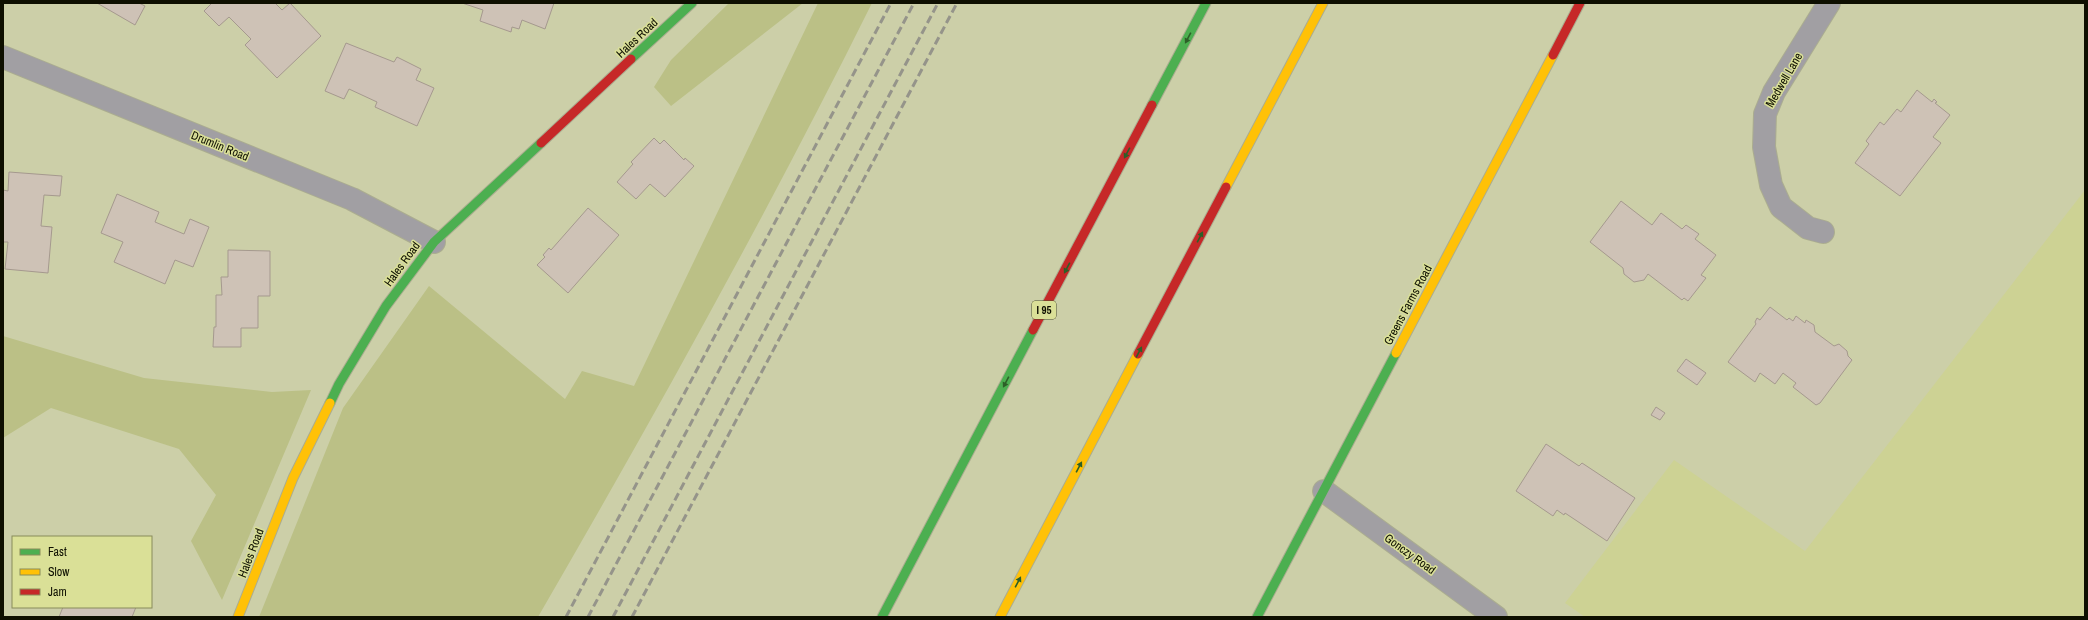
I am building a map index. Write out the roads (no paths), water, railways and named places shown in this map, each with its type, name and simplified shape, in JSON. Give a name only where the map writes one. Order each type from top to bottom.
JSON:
[{"type":"main road","name":"Hales Road","points":[[238,617],[293,478],[339,384],[386,306],[434,242],[692,3]]},
{"type":"main road","name":"I 95","points":[[882,617],[1206,3]]},
{"type":"main road","points":[[1000,617],[1323,3]]},
{"type":"main road","name":"Greens Farms Road","points":[[1257,617],[1580,3]]},
{"type":"street","name":"Medwell Lane","points":[[1823,232],[1808,228],[1782,207],[1771,185],[1764,147],[1764,120],[1774,92],[1829,3]]},
{"type":"street","name":"Drumlin Road","points":[[3,57],[352,199],[434,242]]},
{"type":"street","name":"Gonczy Road","points":[[1324,491],[1496,617]]},
{"type":"railway","points":[[566,617],[891,3]]},
{"type":"railway","points":[[588,617],[914,3]]},
{"type":"railway","points":[[613,617],[938,3]]},
{"type":"railway","points":[[632,617],[957,3]]}]
